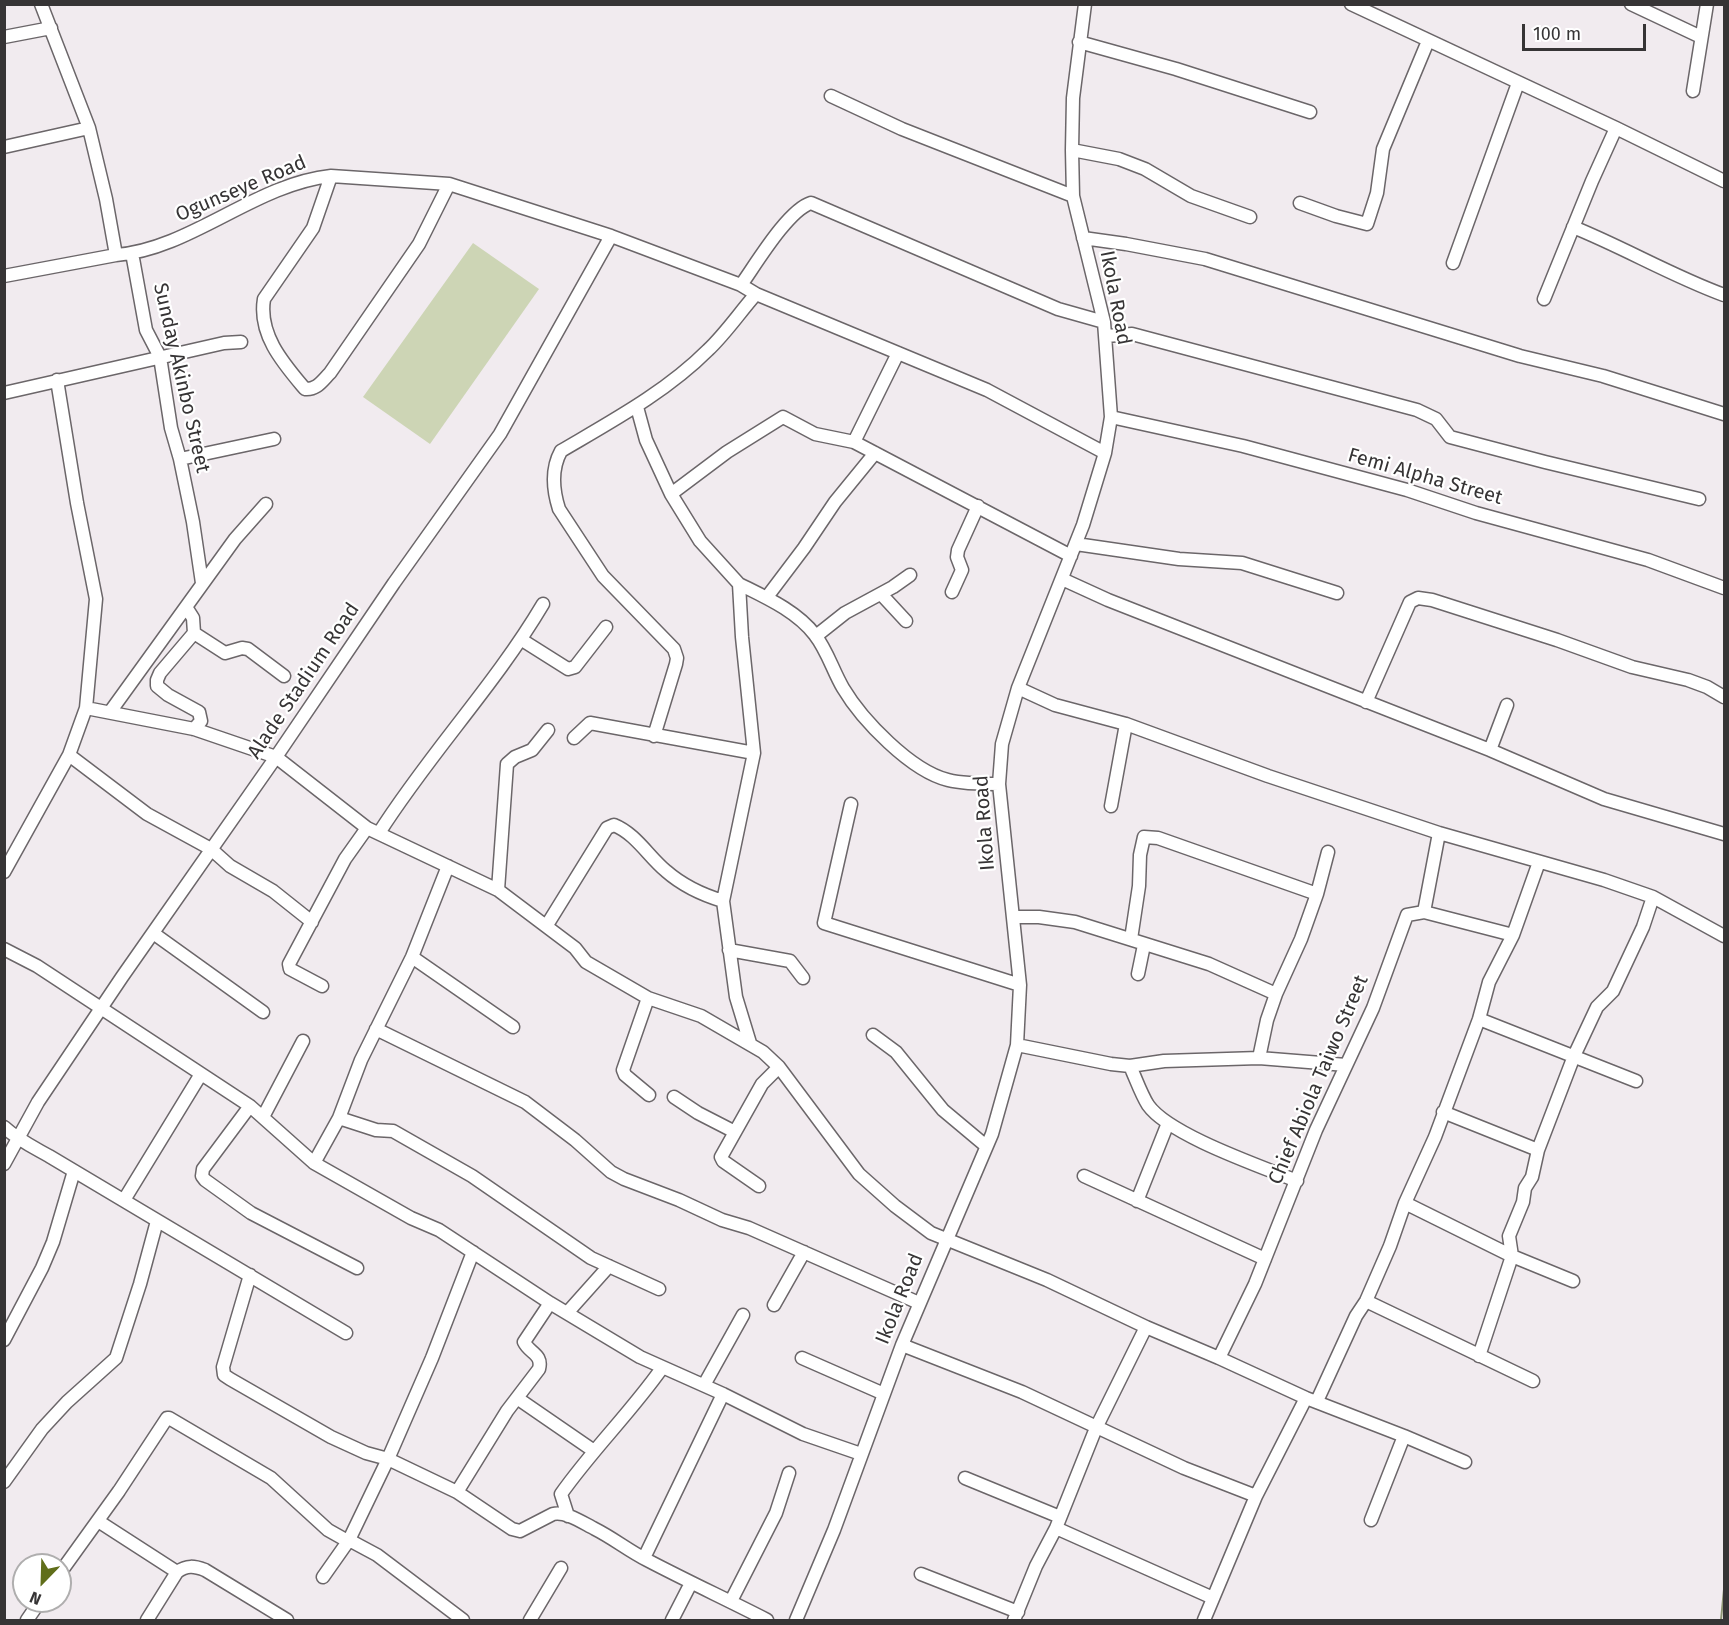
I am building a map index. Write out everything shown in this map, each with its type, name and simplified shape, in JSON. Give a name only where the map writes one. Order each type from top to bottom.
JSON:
[{"type":"street","points":[[4,276],[116,255],[106,199],[89,128],[41,4]]},
{"type":"street","name":"Ikola Road","points":[[796,1620],[834,1530],[902,1345],[986,1146],[1000,1107],[1017,1045],[1020,985],[999,784],[1002,744],[1018,688],[1073,550],[1105,453],[1111,417],[1104,322],[1073,196],[1073,98],[1085,4]]},
{"type":"street","points":[[1351,4],[1725,181]]},
{"type":"street","points":[[1631,4],[1701,37]]},
{"type":"street","points":[[1693,91],[1707,4]]},
{"type":"street","points":[[4,37],[51,28]]},
{"type":"street","points":[[1300,203],[1367,224],[1377,193],[1383,149],[1428,41]]},
{"type":"street","points":[[1079,42],[1176,69],[1310,112]]},
{"type":"street","points":[[1454,263],[1518,83]]},
{"type":"street","points":[[831,96],[902,129],[1073,196]]},
{"type":"street","points":[[4,147],[89,128]]},
{"type":"street","points":[[1544,298],[1616,128]]},
{"type":"street","points":[[1072,150],[1119,159],[1145,169],[1191,196],[1250,217]]},
{"type":"street","points":[[331,176],[313,228],[264,299],[263,305],[267,333],[274,349],[305,389],[312,390],[330,373],[419,244],[449,184]]},
{"type":"street","name":"Ogunseye Road","points":[[116,255],[156,247],[312,178],[331,176],[449,184],[611,236],[741,285],[756,294],[987,390],[1105,453]]},
{"type":"street","points":[[741,285],[798,210],[811,202],[1058,309],[1104,322]]},
{"type":"street","points":[[1574,227],[1617,245],[1666,272],[1725,295]]},
{"type":"street","name":"Alade Stadium Road","points":[[4,1164],[38,1102],[394,583],[500,434],[611,236]]},
{"type":"street","points":[[1083,238],[1205,259],[1520,356],[1603,376],[1725,414]]},
{"type":"street","name":"Sunday Akinbo Street","points":[[132,253],[146,330],[160,357],[171,428],[193,522],[202,583]]},
{"type":"street","points":[[654,736],[676,664],[674,649],[603,576],[559,509],[556,498],[555,462],[561,451],[637,407],[709,350],[756,294]]},
{"type":"street","points":[[1106,336],[1132,334],[1391,402],[1436,419],[1450,437],[1699,499]]},
{"type":"street","points":[[4,393],[224,343],[241,342]]},
{"type":"street","points":[[854,442],[898,353]]},
{"type":"street","points":[[5,870],[69,755],[86,708],[96,599],[77,503],[57,380]]},
{"type":"street","points":[[637,407],[646,440],[671,494],[700,541],[739,584],[767,597],[804,622],[816,636],[851,701],[884,738],[927,772],[947,780],[999,784]]},
{"type":"street","name":"Femi Alpha Street","points":[[1111,417],[1244,446],[1407,490],[1476,513],[1648,560],[1725,588]]},
{"type":"street","points":[[671,494],[727,452],[780,418],[786,418],[815,434],[854,442],[978,506],[1073,550],[1242,563],[1337,593]]},
{"type":"street","points":[[180,459],[274,439]]},
{"type":"street","points":[[767,597],[835,502],[875,453]]},
{"type":"street","points":[[110,712],[202,583],[235,539],[266,504]]},
{"type":"street","points":[[952,592],[962,570],[957,557],[958,550],[978,506]]},
{"type":"street","points":[[816,636],[845,613],[910,575]]},
{"type":"street","points":[[1062,579],[1108,600],[1490,750],[1604,799],[1725,834]]},
{"type":"street","points":[[739,584],[754,753],[723,901],[736,997],[750,1043]]},
{"type":"street","points":[[881,594],[906,621]]},
{"type":"street","points":[[1366,702],[1410,602],[1418,598],[1432,600],[1557,640],[1632,667],[1688,680],[1725,697]]},
{"type":"street","points":[[322,986],[289,967],[345,859],[373,831],[424,767],[522,640],[543,604]]},
{"type":"street","points":[[186,607],[193,618],[194,633],[160,673],[157,686],[168,695],[199,712],[201,721],[194,729]]},
{"type":"street","points":[[522,640],[568,669],[575,667],[606,627]]},
{"type":"street","points":[[194,633],[225,652],[248,649],[284,676]]},
{"type":"street","points":[[1018,688],[1055,705],[1126,724],[1268,776],[1439,833],[1604,880],[1653,897],[1725,936]]},
{"type":"street","points":[[1490,750],[1507,705]]},
{"type":"street","points":[[86,708],[194,729],[276,757],[373,831],[498,890],[547,925],[575,948],[586,962],[648,998],[701,1016],[750,1043],[779,1067],[859,1173],[895,1206],[931,1233],[1047,1280],[1146,1328],[1311,1400],[1465,1462]]},
{"type":"street","points":[[574,738],[590,723],[754,753]]},
{"type":"street","points":[[1111,806],[1126,724]]},
{"type":"street","points":[[498,890],[507,764],[515,757],[532,750],[548,730]]},
{"type":"street","points":[[69,755],[147,814],[211,849],[230,866],[273,891],[312,922]]},
{"type":"street","points":[[851,804],[824,922],[1020,985]]},
{"type":"street","points":[[547,925],[607,828],[614,825],[641,844],[665,871],[682,884],[723,901]]},
{"type":"street","points":[[1439,833],[1425,912],[1513,935]]},
{"type":"street","points":[[1131,939],[1144,837],[1158,838],[1317,894]]},
{"type":"street","points":[[1259,1058],[1267,1020],[1301,939],[1317,894],[1328,852]]},
{"type":"street","points":[[1203,1620],[1256,1496],[1366,1301],[1405,1203],[1435,1137],[1479,1019],[1489,982],[1513,935],[1539,862]]},
{"type":"street","points":[[314,1163],[339,1118],[361,1060],[412,957],[448,866]]},
{"type":"street","points":[[1479,1356],[1512,1256],[1509,1236],[1523,1202],[1525,1188],[1532,1177],[1538,1150],[1574,1056],[1597,1007],[1613,991],[1643,927],[1653,897]]},
{"type":"street","name":"Chief Abiola Taiwo Street","points":[[1219,1358],[1255,1284],[1316,1130],[1372,1008],[1404,920],[1407,915],[1425,912]]},
{"type":"street","points":[[1014,917],[1039,917],[1075,922],[1209,964],[1276,994]]},
{"type":"street","points":[[153,933],[263,1012]]},
{"type":"street","points":[[1137,974],[1144,945]]},
{"type":"street","points":[[4,949],[37,966],[250,1106],[314,1163],[411,1218],[439,1230],[550,1303],[640,1357],[704,1385],[803,1434],[861,1454]]},
{"type":"street","points":[[729,950],[790,961],[803,978]]},
{"type":"street","points":[[412,957],[513,1027]]},
{"type":"street","points":[[648,998],[623,1071],[649,1095]]},
{"type":"street","points":[[1479,1019],[1636,1081]]},
{"type":"street","points":[[376,1029],[525,1102],[575,1140],[611,1172],[624,1179],[679,1200],[722,1220],[749,1228],[919,1303]]},
{"type":"street","points":[[873,1035],[896,1052],[943,1110],[986,1146]]},
{"type":"street","points":[[263,1117],[303,1041]]},
{"type":"street","points":[[1017,1045],[1130,1066],[1164,1061],[1259,1058],[1346,1065]]},
{"type":"street","points":[[1130,1066],[1148,1105],[1168,1123],[1224,1152],[1297,1181]]},
{"type":"street","points":[[759,1186],[722,1160],[722,1156],[762,1084],[779,1067]]},
{"type":"street","points":[[124,1200],[201,1074]]},
{"type":"street","points":[[674,1097],[698,1113],[735,1132]]},
{"type":"street","points":[[250,1106],[203,1169],[202,1176],[251,1214],[357,1268]]},
{"type":"street","points":[[1443,1112],[1538,1150]]},
{"type":"street","points":[[339,1118],[376,1130],[393,1131],[472,1176],[569,1244],[659,1289]]},
{"type":"street","points":[[1137,1201],[1168,1123]]},
{"type":"street","points":[[4,1127],[17,1140],[28,1144],[124,1200],[346,1333]]},
{"type":"street","points":[[4,1340],[46,1259],[74,1171]]},
{"type":"street","points":[[1084,1176],[1265,1259]]},
{"type":"street","points":[[1405,1203],[1512,1256],[1573,1281]]},
{"type":"street","points":[[4,1482],[42,1429],[67,1402],[116,1358],[157,1221]]},
{"type":"street","points":[[323,1577],[349,1540],[388,1459],[432,1358],[473,1252]]},
{"type":"street","points":[[774,1305],[804,1252]]},
{"type":"street","points":[[567,1313],[609,1266]]},
{"type":"street","points":[[250,1275],[223,1367],[224,1375],[331,1437],[366,1453],[388,1459],[457,1492],[517,1531],[553,1514],[568,1516],[690,1583],[767,1620]]},
{"type":"street","points":[[1366,1301],[1533,1381]]},
{"type":"street","points":[[457,1492],[507,1411],[539,1369],[541,1363],[539,1357],[525,1346],[524,1342],[550,1303]]},
{"type":"street","points":[[704,1385],[743,1315]]},
{"type":"street","points":[[921,1574],[1016,1616],[1036,1566],[1058,1522],[1096,1428],[1146,1328]]},
{"type":"street","points":[[902,1345],[1022,1392],[1184,1468],[1256,1496]]},
{"type":"street","points":[[802,1358],[884,1394]]},
{"type":"street","points":[[568,1516],[561,1494],[662,1368]]},
{"type":"street","points":[[644,1558],[723,1394]]},
{"type":"street","points":[[517,1398],[594,1450]]},
{"type":"street","points":[[72,1557],[119,1491],[155,1433],[169,1418],[271,1478],[328,1530],[377,1555],[463,1620]]},
{"type":"street","points":[[1371,1520],[1404,1436]]},
{"type":"street","points":[[731,1601],[776,1513],[789,1473]]},
{"type":"street","points":[[965,1478],[1213,1598]]},
{"type":"street","points":[[98,1521],[177,1572]]},
{"type":"street","points":[[147,1620],[177,1572],[185,1566],[195,1566],[205,1570],[286,1620]]},
{"type":"street","points":[[530,1620],[561,1568]]},
{"type":"street","points":[[672,1620],[690,1583]]},
{"type":"green space","points":[[473,243],[539,289],[430,444],[363,397]]},
{"type":"waterway","points":[[1721,1620],[1724,1589]]}]
